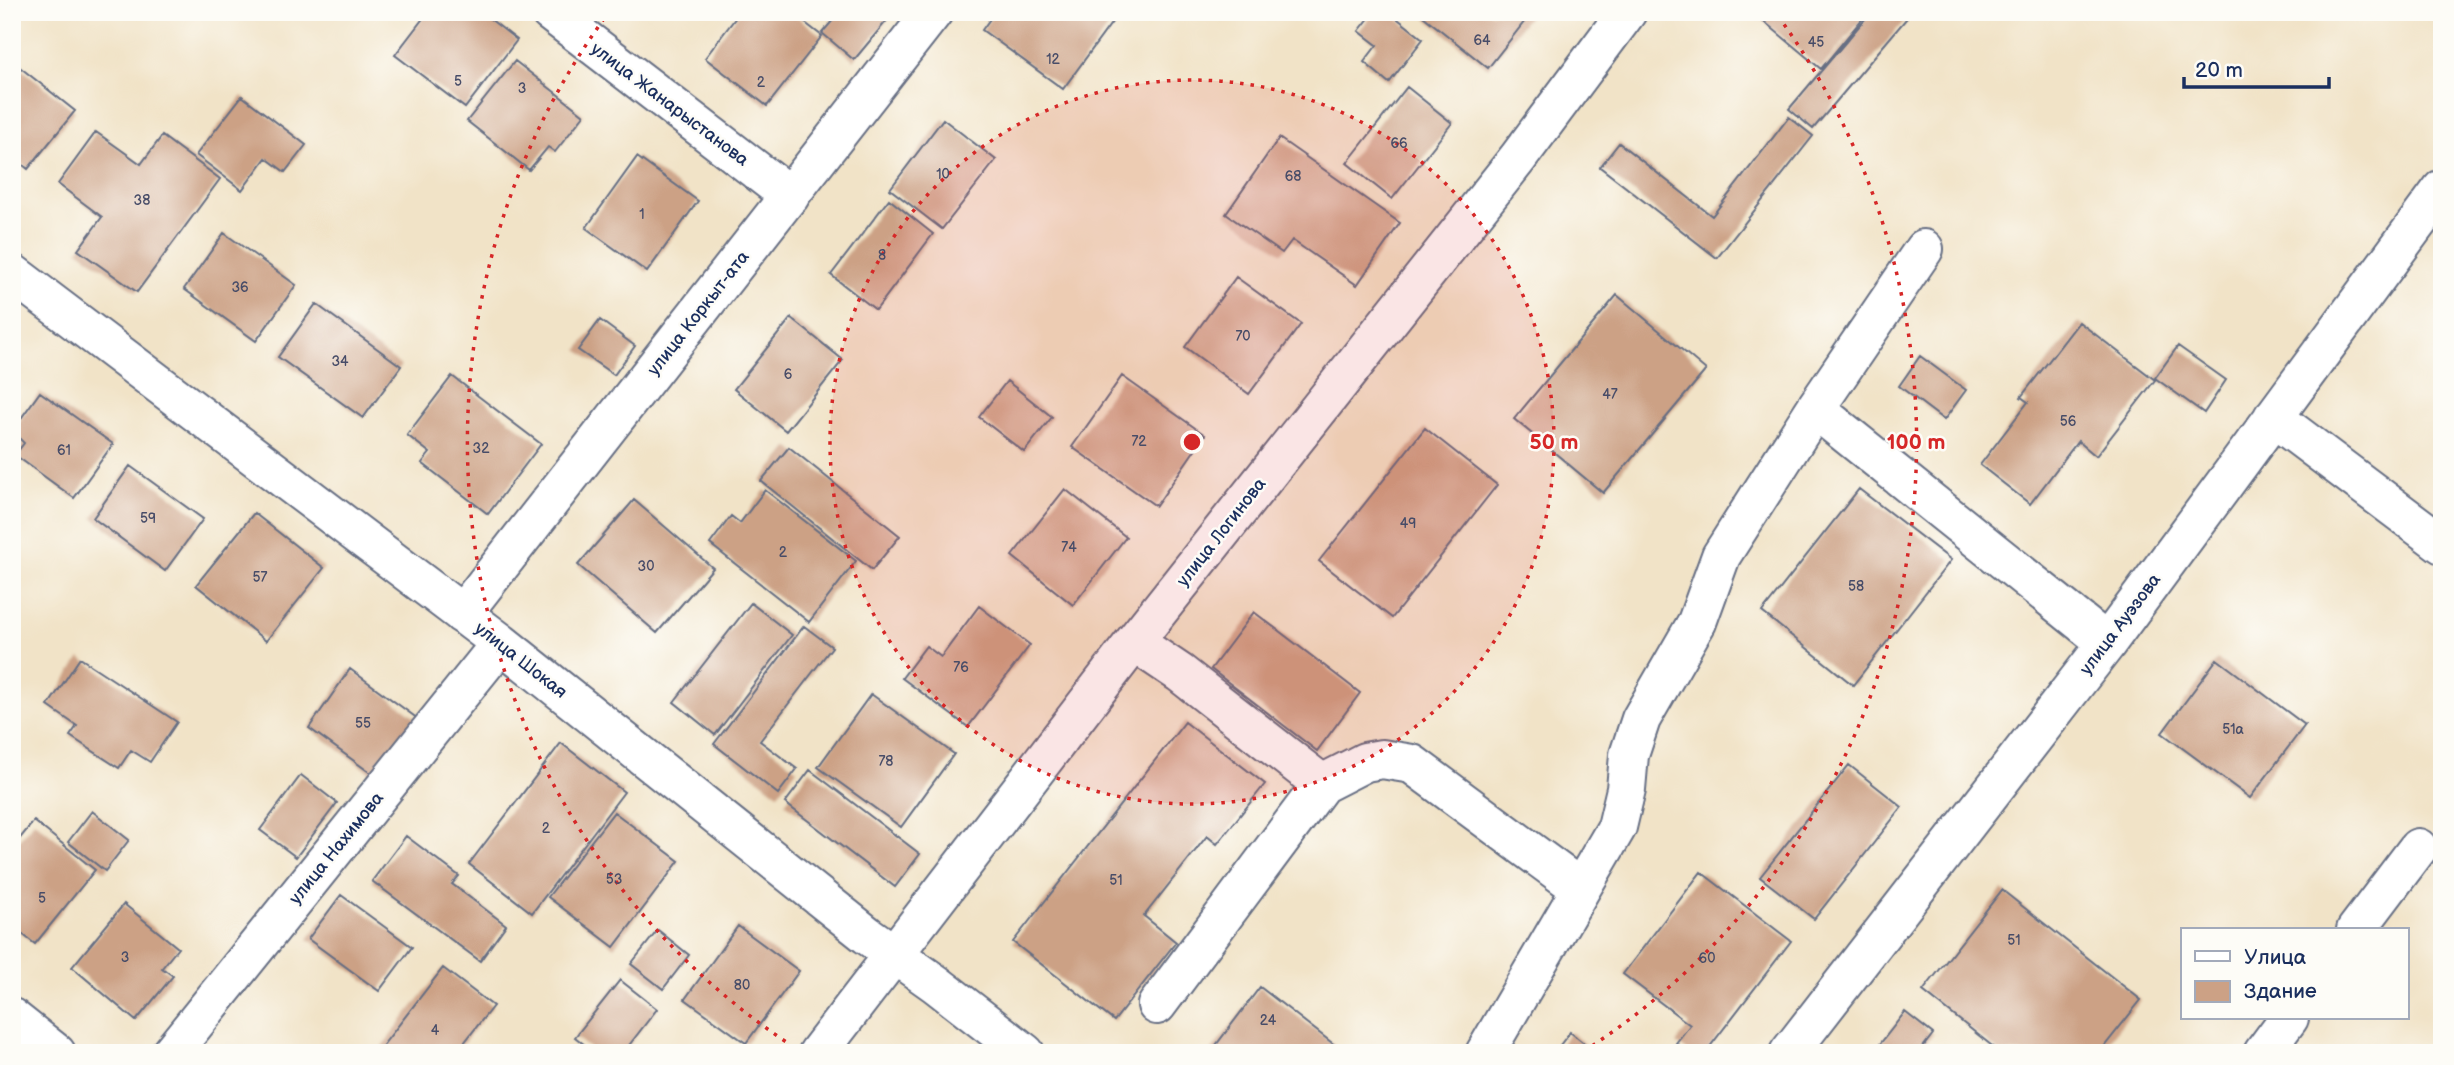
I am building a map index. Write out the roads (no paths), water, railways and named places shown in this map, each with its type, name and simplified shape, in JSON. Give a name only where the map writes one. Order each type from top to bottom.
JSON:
[{"type":"street","name":"улица Жанарыстанова","points":[[550,12],[790,196]]},
{"type":"street","name":"улица Коркыт-ата","points":[[462,614],[933,12]]},
{"type":"street","name":"улица Логинова","points":[[818,1053],[1134,642],[1518,158],[1627,12]]},
{"type":"street","name":"улица Ауэзова","points":[[1789,1053],[2107,643],[2442,188]]},
{"type":"street","points":[[1485,1053],[1580,887],[1618,828],[1629,755],[1641,719],[1698,622],[1721,556],[1815,409],[1924,249]]},
{"type":"street","name":"улица Шокая","points":[[12,273],[501,643],[894,955],[1025,1053]]},
{"type":"street","points":[[1815,409],[2107,643]]},
{"type":"street","points":[[2273,417],[2442,544]]},
{"type":"street","points":[[1134,642],[1180,673],[1322,784]]},
{"type":"street","name":"улица Нахимова","points":[[171,1053],[501,643]]},
{"type":"street","points":[[1157,1005],[1322,784],[1365,762],[1382,759],[1412,764],[1580,887]]},
{"type":"street","points":[[2358,928],[2418,848]]},
{"type":"street","points":[[12,1018],[56,1053]]},
{"type":"street","points":[[2263,1053],[2288,1020]]}]
